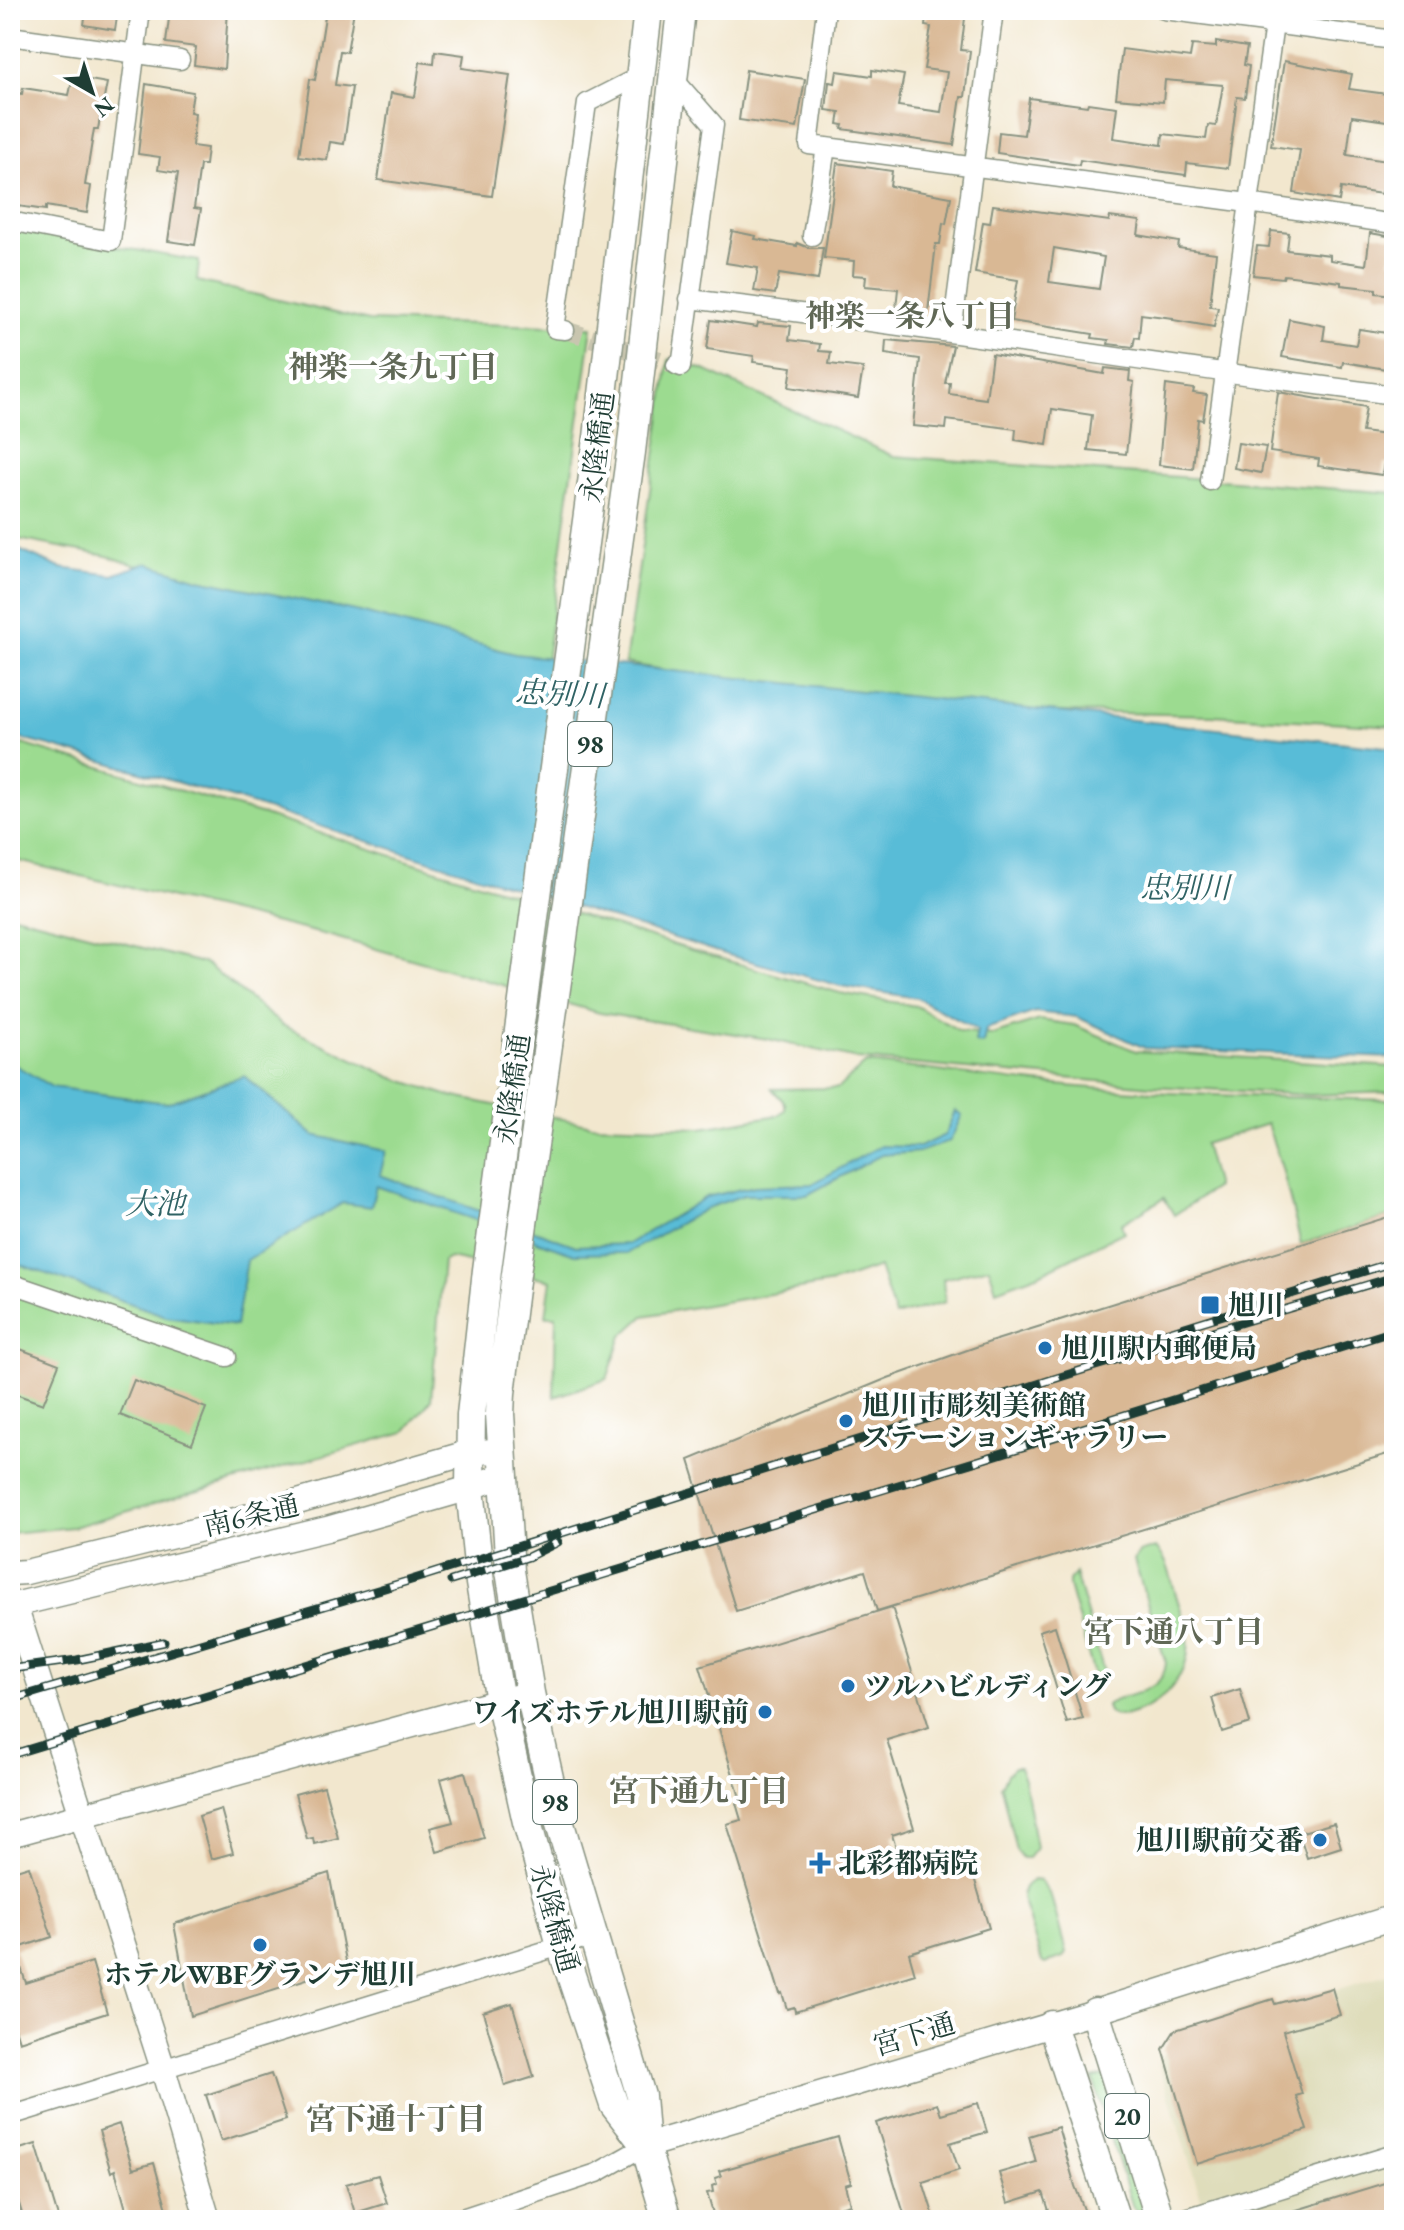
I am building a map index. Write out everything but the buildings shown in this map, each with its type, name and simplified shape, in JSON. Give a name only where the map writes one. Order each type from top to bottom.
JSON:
[{"type":"main road","name":"永隆橋通","points":[[645,2146],[614,2105],[561,1945],[527,1822],[500,1701],[480,1583],[470,1488],[471,1415],[487,1270],[597,446],[648,10]]},
{"type":"main road","name":"永隆橋通","points":[[667,2220],[645,2146],[641,2096],[557,1814],[530,1693],[510,1571],[502,1463],[501,1393],[631,452],[681,10]]},
{"type":"main road","name":"20","points":[[1095,2012],[1160,2220]]},
{"type":"main road","name":"20","points":[[1052,2025],[1116,2220]]},
{"type":"street","points":[[10,221],[111,241],[141,10]]},
{"type":"street","points":[[826,10],[809,145],[1394,224]]},
{"type":"street","points":[[952,332],[994,10]]},
{"type":"street","points":[[1164,10],[1275,17],[1394,40]]},
{"type":"street","points":[[1210,481],[1275,17]]},
{"type":"street","points":[[10,36],[180,60]]},
{"type":"street","points":[[565,330],[555,329],[587,103],[640,76]]},
{"type":"street","points":[[673,78],[714,125],[681,367],[676,365]]},
{"type":"street","points":[[812,236],[826,147]]},
{"type":"street","points":[[689,299],[952,332],[1225,374],[1394,395]]},
{"type":"street","points":[[10,1283],[227,1357]]},
{"type":"street","name":"南6条通","points":[[10,1573],[26,1572],[218,1525],[471,1452],[502,1463]]},
{"type":"street","name":"南6条通","points":[[12,1606],[237,1548],[327,1529],[470,1488],[502,1463]]},
{"type":"street","points":[[12,1606],[82,1815],[208,2220]]},
{"type":"street","points":[[10,1835],[530,1693]]},
{"type":"street","name":"宮下通","points":[[456,2220],[597,2173],[645,2146],[1095,2012],[1394,1917]]},
{"type":"street","points":[[10,2116],[593,1936]]},
{"type":"street","points":[[1179,2220],[1394,2154]]},
{"type":"shaded area","points":[[1394,1972],[1394,2220],[1208,2220],[1158,2062],[1172,2041]]},
{"type":"green space","points":[[10,228],[199,261],[197,281],[369,321],[592,327],[546,663],[199,585],[107,556],[18,539],[10,543]]},
{"type":"green space","points":[[669,359],[702,369],[893,456],[1394,493],[1394,726],[1212,715],[1017,711],[789,692],[625,663]]},
{"type":"green space","points":[[22,744],[263,815],[691,950],[840,993],[916,1006],[960,1031],[992,1035],[1040,1020],[1074,1025],[1136,1051],[1394,1067],[1394,1092],[1311,1095],[1151,1086],[857,1059],[768,1039],[600,1013],[327,935],[10,859],[10,749]]},
{"type":"green space","points":[[10,914],[206,964],[282,1025],[391,1077],[450,1096],[592,1125],[702,1128],[778,1115],[785,1110],[785,1103],[772,1089],[838,1088],[866,1063],[1125,1090],[1394,1100],[1394,1215],[1301,1244],[1282,1168],[1267,1124],[1204,1144],[1216,1187],[1174,1215],[1164,1198],[1121,1224],[1124,1232],[1037,1275],[996,1290],[989,1267],[943,1279],[945,1302],[895,1316],[879,1267],[833,1283],[644,1316],[622,1336],[607,1379],[554,1397],[556,1316],[546,1316],[551,1280],[450,1258],[443,1261],[431,1400],[405,1432],[73,1527],[10,1533]]},
{"type":"green space","points":[[1155,1548],[1168,1568],[1185,1621],[1188,1639],[1186,1662],[1175,1682],[1159,1700],[1132,1714],[1110,1714],[1106,1705],[1152,1687],[1164,1673],[1166,1663],[1134,1560],[1139,1553]]},
{"type":"green space","points":[[1075,1573],[1106,1679],[1096,1682],[1069,1586],[1069,1580]]},
{"type":"green space","points":[[1014,1767],[1019,1767],[1024,1779],[1036,1848],[1028,1858],[1022,1858],[1016,1850],[1001,1786]]},
{"type":"green space","points":[[1033,1880],[1040,1881],[1051,1896],[1066,1952],[1063,1957],[1045,1964],[1022,1898],[1024,1887]]},
{"type":"green space","points":[[1107,2075],[1145,2210],[1138,2212],[1133,2208],[1093,2079]]},
{"type":"water","name":"忠別川","points":[[10,546],[60,568],[113,575],[146,563],[199,579],[360,612],[515,654],[1394,748],[1394,1058],[1145,1048],[1077,1017],[1035,1012],[986,1029],[983,1044],[975,1043],[977,1030],[917,998],[841,986],[728,955],[228,797],[50,746],[18,738],[10,742]]},
{"type":"water","name":"大池","points":[[10,1062],[52,1087],[167,1103],[244,1076],[313,1135],[386,1151],[380,1175],[576,1246],[628,1244],[706,1197],[755,1186],[812,1184],[880,1146],[919,1147],[945,1135],[955,1111],[962,1115],[950,1141],[919,1152],[881,1155],[807,1195],[744,1195],[707,1208],[627,1253],[575,1254],[376,1186],[371,1207],[343,1203],[247,1260],[236,1326],[166,1316],[10,1261]]},
{"type":"tunnel","points":[[565,330],[676,365]]},
{"type":"railway","points":[[1127,1345],[1394,1262]]},
{"type":"railway","points":[[10,1700],[408,1581],[1092,1367],[1394,1277]]},
{"type":"railway","points":[[10,1755],[1394,1331]]},
{"type":"railway","points":[[451,1581],[528,1557],[558,1542]]},
{"type":"railway","points":[[10,1669],[77,1660],[164,1642]]},
{"type":"place","name":"旭川","points":[[1210,1305]]},
{"type":"place","name":"旭川駅内郵便局","points":[[1045,1348]]},
{"type":"place","name":"旭川市彫刻美術館 ステーションギャラリー","points":[[846,1421]]},
{"type":"place","name":"ツルハビルディング","points":[[848,1686]]},
{"type":"place","name":"ワイズホテル旭川駅前","points":[[765,1712]]},
{"type":"place","name":"旭川駅前交番","points":[[1320,1840]]},
{"type":"place","name":"北彩都病院","points":[[820,1863]]},
{"type":"place","name":"ホテルWBFグランデ旭川","points":[[260,1945]]},
{"type":"district","name":"神楽一条八丁目","points":[[910,316]]},
{"type":"district","name":"神楽一条九丁目","points":[[393,367]]},
{"type":"district","name":"宮下通八丁目","points":[[1174,1632]]},
{"type":"district","name":"宮下通九丁目","points":[[699,1791]]},
{"type":"district","name":"宮下通十丁目","points":[[396,2119]]}]
